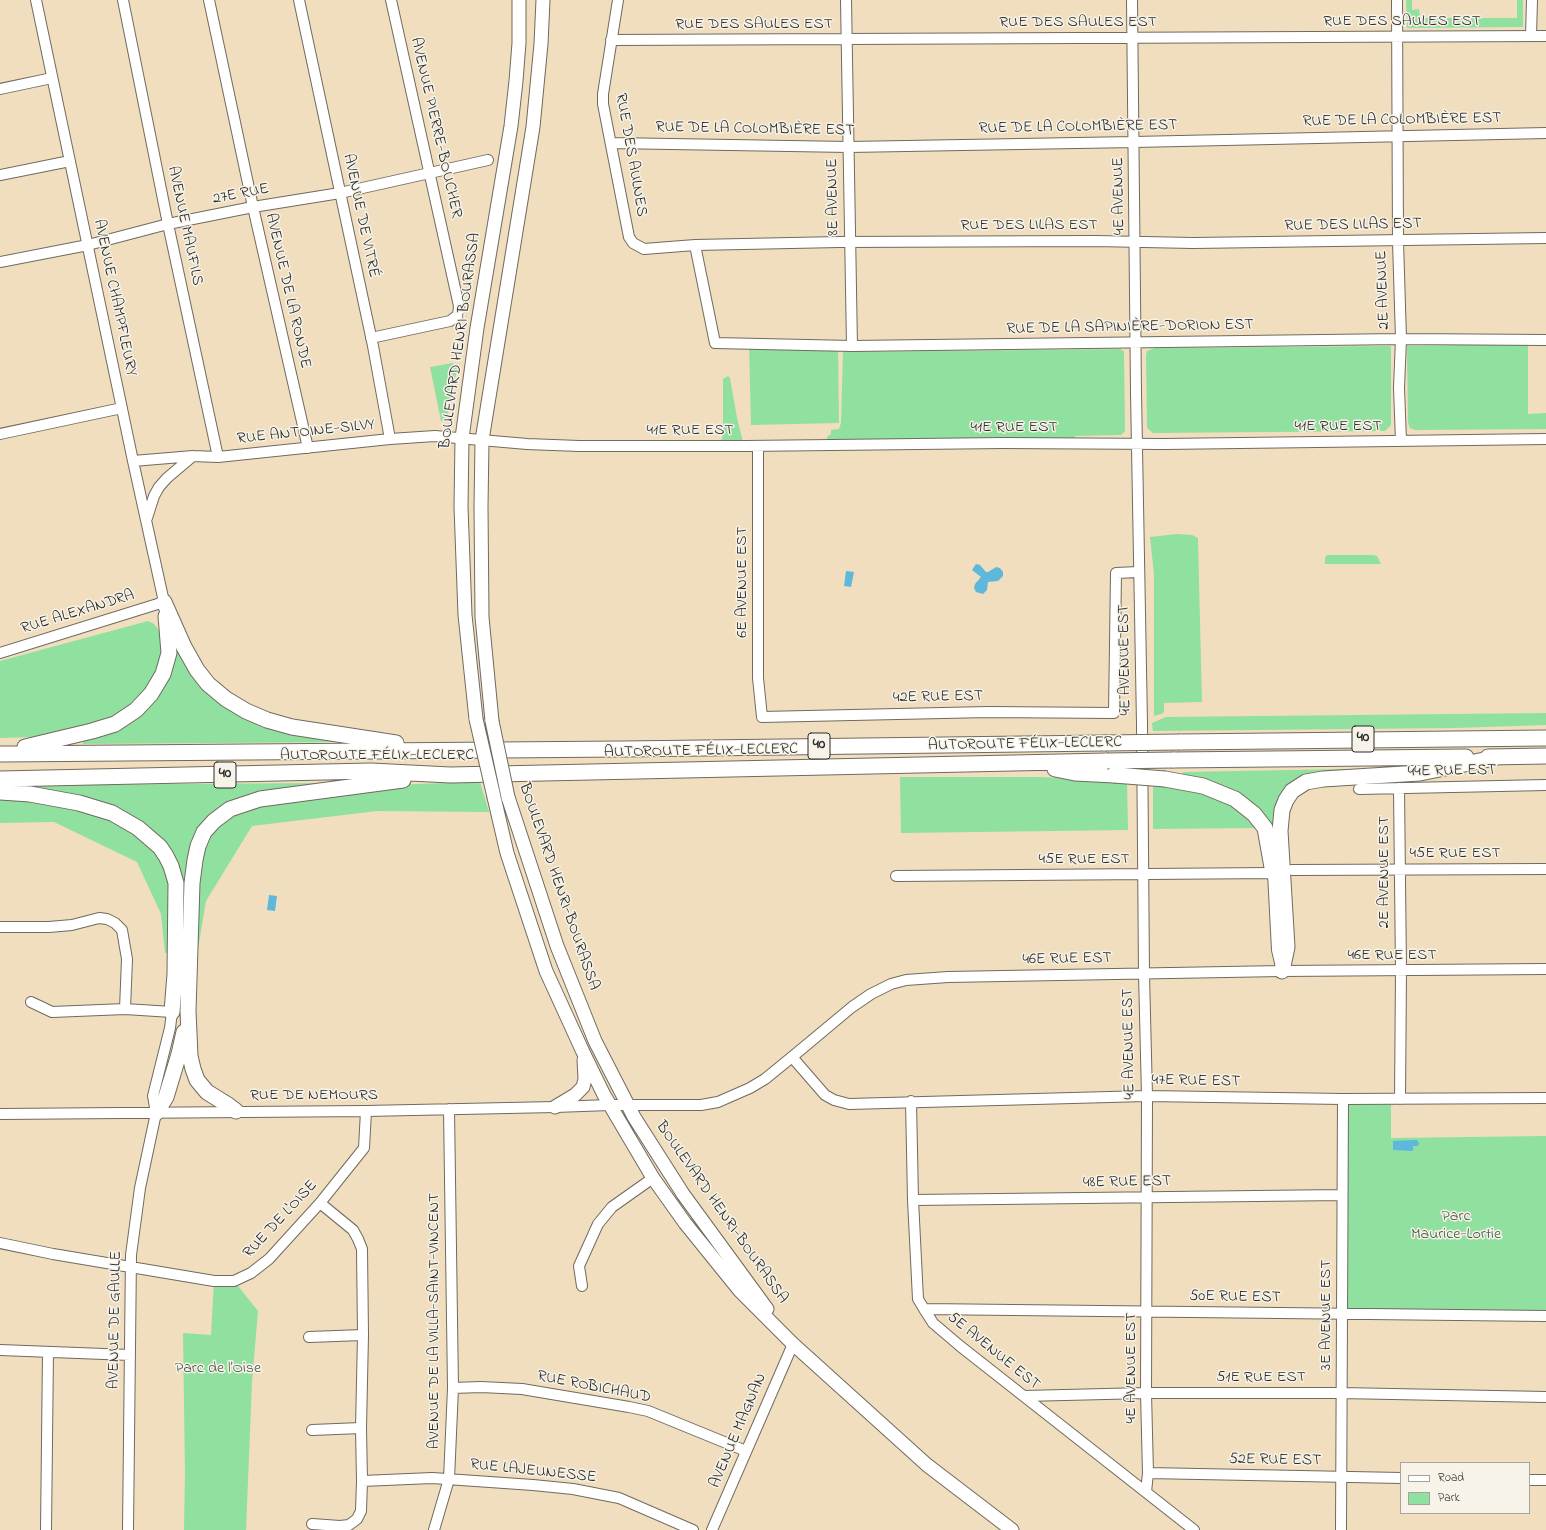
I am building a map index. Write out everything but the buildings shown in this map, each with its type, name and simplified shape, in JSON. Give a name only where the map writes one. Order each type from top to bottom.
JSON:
[{"type":"highway","points":[[164,602],[184,647],[197,670],[208,684],[226,699],[246,711],[267,720],[292,727],[441,749]]},
{"type":"highway","points":[[0,754],[115,724],[136,710],[151,694],[163,674],[170,653],[164,602]]},
{"type":"highway","points":[[1410,739],[1453,731],[1546,729]]},
{"type":"highway","name":"AUTOROUTE FÉLIX-LECLERC","points":[[0,754],[441,749],[616,749],[1546,738]]},
{"type":"highway","name":"AUTOROUTE FÉLIX-LECLERC","points":[[0,779],[371,772],[450,775],[1108,761],[1546,756]]},
{"type":"highway","points":[[1282,971],[1287,947],[1280,831],[1282,810],[1292,791],[1306,782],[1317,780],[1420,773],[1499,757]]},
{"type":"highway","points":[[1022,763],[1075,773],[1165,779],[1203,786],[1234,799],[1254,814],[1265,828],[1273,873]]},
{"type":"highway","points":[[236,1111],[228,1104],[207,1092],[197,1080],[192,1070],[190,1056],[188,1011],[192,883],[198,846],[204,832],[214,821],[230,809],[260,798],[450,775]]},
{"type":"highway","points":[[0,792],[30,794],[79,802],[112,813],[138,828],[160,847],[171,866],[176,883],[175,974],[172,1012]]},
{"type":"highway","points":[[156,1113],[166,1097],[179,1054],[188,1011]]},
{"type":"main road","name":"BOULEVARD HENRI-BOURASSA","points":[[519,0],[519,43],[511,126],[477,328],[462,438],[461,507],[465,615],[476,720],[507,853],[546,971],[583,1052],[610,1105],[653,1178],[685,1223],[740,1291],[793,1344],[927,1465],[1012,1530]]},
{"type":"main road","name":"BOULEVARD HENRI-BOURASSA","points":[[542,0],[541,44],[533,127],[482,440],[480,507],[482,616],[492,721],[508,797],[561,958],[595,1041],[628,1106],[683,1194],[793,1344]]},
{"type":"main road","points":[[555,1107],[575,1095],[583,1087],[585,1079],[583,1052]]},
{"type":"street","name":"AVENUE CHAMPFLEURY","points":[[36,0],[164,602]]},
{"type":"street","name":"AVENUE MAUFILS","points":[[123,0],[168,224],[218,457]]},
{"type":"street","name":"AVENUE DE LA RONDE","points":[[209,0],[253,207],[308,448]]},
{"type":"street","name":"AVENUE DE VITRÉ","points":[[299,0],[371,338],[390,439]]},
{"type":"street","name":"AVENUE PIERRE-BOUCHER","points":[[371,338],[450,321],[458,315],[459,306],[431,173],[391,0]]},
{"type":"street","name":"RUE DES AULNES","points":[[618,0],[603,94],[603,104],[629,237],[633,244]]},
{"type":"street","name":"8E AVENUE","points":[[846,0],[852,346]]},
{"type":"street","name":"4E AVENUE","points":[[1132,0],[1136,392]]},
{"type":"street","name":"2E AVENUE","points":[[1397,0],[1397,136],[1401,339],[1401,441]]},
{"type":"street","points":[[1531,36],[1532,0]]},
{"type":"street","name":"RUE DES SAULES EST","points":[[611,40],[1546,36]]},
{"type":"street","points":[[0,89],[52,78]]},
{"type":"street","name":"RUE DE LA COLOMBIÈRE EST","points":[[611,143],[849,147],[1546,133]]},
{"type":"street","name":"27E RUE","points":[[0,262],[88,245],[168,224],[253,207],[340,193],[488,160]]},
{"type":"street","points":[[0,175],[70,161]]},
{"type":"street","name":"RUE DES LILAS EST","points":[[633,244],[644,249],[695,245],[850,242],[1200,243],[1546,238]]},
{"type":"street","name":"RUE DE LA SAPINIÈRE-DORION EST","points":[[695,245],[715,343],[852,346],[1401,339],[1546,340]]},
{"type":"street","name":"4E AVENUE EST","points":[[1136,392],[1142,724],[1147,1198],[1146,1393],[1148,1473],[1146,1492]]},
{"type":"street","points":[[0,434],[122,408]]},
{"type":"street","name":"RUE ANTOINE-SILVY","points":[[133,461],[193,456],[218,457],[390,439],[435,436],[482,440]]},
{"type":"street","name":"41E RUE EST","points":[[482,440],[527,444],[579,446],[758,446],[1546,439]]},
{"type":"street","name":"6E AVENUE EST","points":[[758,446],[758,678],[762,717]]},
{"type":"street","points":[[146,519],[154,496],[159,487],[167,478],[193,456]]},
{"type":"street","name":"4E AVENUE EST","points":[[1114,713],[1116,573],[1139,572]]},
{"type":"street","name":"RUE ALEXANDRA","points":[[0,653],[164,602]]},
{"type":"street","name":"42E RUE EST","points":[[762,717],[988,712],[1114,713]]},
{"type":"street","name":"44E RUE EST","points":[[1359,789],[1546,785]]},
{"type":"street","name":"2E AVENUE EST","points":[[1399,788],[1401,971],[1400,1099]]},
{"type":"street","name":"45E RUE EST","points":[[1292,870],[1546,869]]},
{"type":"street","points":[[1273,873],[1277,950],[1282,971]]},
{"type":"street","name":"45E RUE EST","points":[[896,876],[1273,873]]},
{"type":"street","points":[[0,927],[49,927],[72,925],[99,918],[107,919],[115,923],[122,930],[127,959],[125,1010]]},
{"type":"street","name":"46E RUE EST","points":[[628,1106],[701,1105],[718,1102],[750,1088],[765,1079],[871,994],[891,984],[906,980],[948,977],[1282,971],[1546,969]]},
{"type":"street","points":[[31,1002],[52,1012],[125,1010],[172,1012]]},
{"type":"street","name":"AVENUE DE GAULLE","points":[[128,1530],[130,1267],[137,1203],[156,1113],[153,1096],[170,1028],[172,1012]]},
{"type":"street","name":"47E RUE EST","points":[[792,1057],[818,1088],[834,1100],[849,1104],[912,1101],[1146,1096],[1343,1099],[1546,1098]]},
{"type":"street","name":"3E AVENUE EST","points":[[1341,1530],[1340,1478],[1343,1099]]},
{"type":"street","name":"5E AVENUE EST","points":[[912,1101],[913,1200],[918,1299],[933,1323],[1194,1530]]},
{"type":"street","name":"RUE DE NEMOURS","points":[[0,1114],[366,1111],[610,1105],[628,1106]]},
{"type":"street","name":"AVENUE DE LA VILLA-SAINT-VINCENT","points":[[434,1530],[449,1479],[453,1388],[449,1109]]},
{"type":"street","name":"RUE DE L'OISE","points":[[0,1243],[53,1254],[214,1281],[234,1281],[251,1274],[269,1259],[320,1203],[364,1148],[366,1111]]},
{"type":"street","points":[[582,1286],[579,1266],[598,1224],[612,1206],[653,1178]]},
{"type":"street","name":"48E RUE EST","points":[[913,1200],[1342,1195]]},
{"type":"street","points":[[312,1524],[349,1525],[357,1519],[361,1511],[362,1481],[360,1428],[363,1335],[362,1250],[353,1230],[320,1203]]},
{"type":"street","name":"50E RUE EST","points":[[924,1309],[1546,1316]]},
{"type":"street","points":[[309,1337],[363,1335]]},
{"type":"street","name":"AVENUE MAGNAN","points":[[712,1530],[793,1344]]},
{"type":"street","points":[[0,1350],[130,1355]]},
{"type":"street","points":[[46,1530],[48,1352]]},
{"type":"street","name":"RUE ROBICHAUD","points":[[453,1388],[481,1386],[522,1389],[648,1411],[746,1451]]},
{"type":"street","name":"51E RUE EST","points":[[1024,1396],[1146,1393],[1341,1393],[1546,1397]]},
{"type":"street","points":[[312,1430],[360,1428]]},
{"type":"street","name":"52E RUE EST","points":[[1148,1473],[1400,1478]]},
{"type":"street","name":"RUE LAJEUNESSE","points":[[362,1481],[432,1478],[573,1489],[619,1498],[693,1530]]},
{"type":"street","points":[[1530,1480],[1546,1480]]},
{"type":"green space","points":[[1406,0],[1412,0],[1412,10],[1419,9],[1420,18],[1517,18],[1517,0],[1523,0],[1523,27],[1407,28]]},
{"type":"green space","points":[[749,344],[838,345],[839,423],[751,425]]},
{"type":"green space","points":[[1528,344],[1528,414],[1546,413],[1546,429],[1415,430],[1410,428],[1408,422],[1407,346]]},
{"type":"green space","points":[[1391,347],[1391,425],[1385,431],[1153,433],[1147,428],[1146,355],[1147,351],[1155,348]]},
{"type":"green space","points":[[1121,349],[1124,351],[1125,431],[1121,435],[1075,436],[1075,438],[827,441],[827,437],[831,434],[831,430],[839,429],[841,423],[843,352]]},
{"type":"green space","points":[[453,363],[457,369],[448,413],[443,421],[441,421],[430,367]]},
{"type":"green space","points":[[728,376],[730,378],[743,442],[721,442],[723,435],[723,379]]},
{"type":"green space","points":[[1177,534],[1192,535],[1198,538],[1202,702],[1164,703],[1164,712],[1154,716],[1154,574],[1150,537]]},
{"type":"green space","points":[[1327,555],[1373,555],[1377,556],[1381,564],[1325,564],[1325,558]]},
{"type":"green space","points":[[148,621],[154,624],[159,630],[162,642],[162,653],[153,684],[130,711],[64,736],[0,738],[0,661]]},
{"type":"green space","points":[[170,629],[214,696],[344,742],[83,744],[82,739],[150,702]]},
{"type":"green space","points":[[1546,713],[1546,725],[1455,728],[1153,731],[1152,723],[1166,717]]},
{"type":"green space","points":[[1346,769],[1346,773],[1290,790],[1277,848],[1261,811],[1248,799],[1241,795],[1182,777],[1183,772]]},
{"type":"green space","points":[[900,777],[1040,777],[1127,781],[1128,830],[901,833]]},
{"type":"green space","points":[[480,782],[489,812],[377,811],[252,826],[206,901],[197,955],[197,866],[215,824],[247,805],[384,785]]},
{"type":"green space","points":[[317,783],[317,788],[222,809],[188,881],[182,881],[180,869],[175,860],[153,834],[38,792],[40,785]]},
{"type":"green space","points":[[1153,783],[1204,792],[1233,803],[1258,828],[1153,829]]},
{"type":"green space","points":[[0,796],[60,806],[109,818],[133,831],[152,846],[168,874],[173,952],[165,953],[161,914],[137,862],[54,822],[0,823]]},
{"type":"green space","name":"Parc Maurice-Lortie","points":[[1343,1099],[1391,1099],[1391,1138],[1546,1136],[1546,1316],[1342,1314]]},
{"type":"green space","name":"Parc de l’Oise","points":[[214,1281],[234,1281],[258,1311],[252,1382],[246,1530],[184,1530],[185,1474],[183,1333],[211,1335]]},
{"type":"water","points":[[976,564],[980,565],[986,572],[996,567],[1000,568],[1003,572],[1003,576],[998,581],[988,582],[987,590],[983,594],[976,592],[974,588],[975,584],[981,577],[972,570]]},
{"type":"water","points":[[846,571],[854,572],[851,587],[844,586]]},
{"type":"water","points":[[269,895],[277,896],[275,911],[267,910]]},
{"type":"water","points":[[1417,1140],[1419,1143],[1418,1146],[1413,1146],[1413,1151],[1393,1150],[1393,1141]]}]
